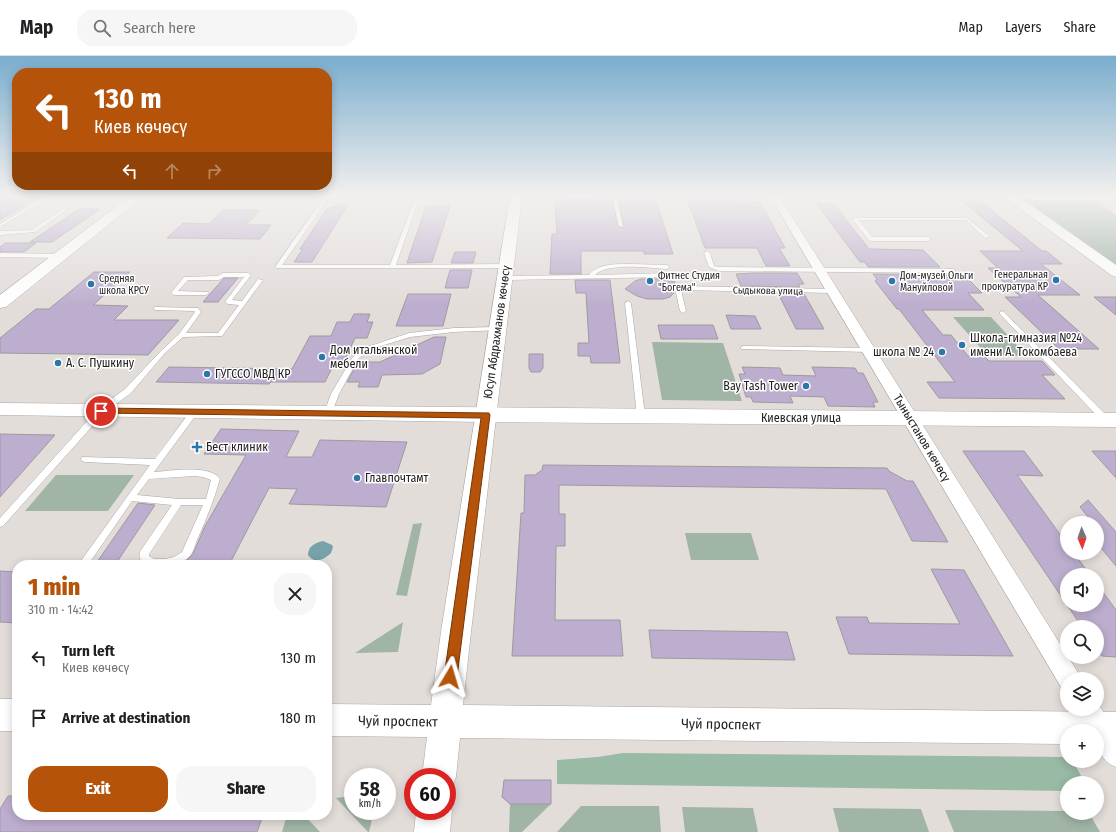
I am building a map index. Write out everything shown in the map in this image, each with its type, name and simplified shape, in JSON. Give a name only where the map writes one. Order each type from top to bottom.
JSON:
[{"type":"main road","points":[[3,299],[91,232]]},
{"type":"main road","name":"Юсуп Абдрахманов көчөсү","points":[[439,768],[511,232]]},
{"type":"main road","points":[[1060,232],[1116,272]]},
{"type":"main road","name":"Киевская улица","points":[[0,409],[1111,420]]},
{"type":"main road","points":[[0,715],[12,715]]},
{"type":"main road","name":"Чуй проспект","points":[[332,720],[445,722],[1101,722]]},
{"type":"main road","points":[[432,832],[433,820]]},
{"type":"street","name":"Тыныстанов көчөсү","points":[[797,232],[1065,672]]},
{"type":"street","points":[[1101,722],[1116,755]]},
{"type":"lane","points":[[1,235],[23,232]]},
{"type":"lane","points":[[303,232],[278,268],[392,267],[590,277],[670,275]]},
{"type":"lane","points":[[392,267],[405,232]]},
{"type":"lane","points":[[866,232],[871,239],[928,239]]},
{"type":"lane","points":[[982,232],[987,237]]},
{"type":"lane","points":[[707,252],[712,267],[720,269],[953,271]]},
{"type":"lane","points":[[0,255],[60,256]]},
{"type":"lane","points":[[590,277],[595,270],[606,268],[625,266],[667,267]]},
{"type":"lane","points":[[206,293],[174,293],[186,278],[219,278],[223,275],[248,275],[228,302],[244,303]]},
{"type":"lane","points":[[181,335],[220,335],[260,280]]},
{"type":"lane","name":"Сыдыкова улица","points":[[683,311],[678,288],[833,291]]},
{"type":"lane","points":[[628,303],[641,416]]},
{"type":"lane","points":[[0,524],[101,411],[128,391],[162,352],[181,335],[198,312],[196,309],[156,308]]},
{"type":"lane","points":[[1002,313],[1111,420]]},
{"type":"lane","points":[[328,413],[335,394],[354,358],[366,350],[409,335],[454,330],[498,329]]},
{"type":"lane","points":[[743,348],[869,350]]},
{"type":"lane","points":[[87,560],[156,462],[195,411]]},
{"type":"lane","points":[[85,459],[156,462]]},
{"type":"lane","points":[[147,476],[187,473],[209,474],[216,480],[209,502],[186,554],[178,560]]},
{"type":"lane","points":[[130,498],[179,502],[209,502]]},
{"type":"lane","points":[[147,560],[144,558],[144,553],[179,502]]},
{"type":"green space","points":[[1067,232],[1116,232],[1116,268]]},
{"type":"green space","points":[[953,317],[991,317],[1027,356],[987,355]]},
{"type":"green space","points":[[652,342],[723,343],[742,401],[662,400]]},
{"type":"green space","points":[[56,475],[134,475],[108,511],[25,511]]},
{"type":"green space","points":[[422,523],[407,596],[396,595],[413,524]]},
{"type":"green space","points":[[685,533],[751,533],[759,560],[691,560]]},
{"type":"green space","points":[[403,622],[398,652],[355,653]]},
{"type":"green space","points":[[623,753],[1060,757],[1060,768],[1077,768],[1081,776],[1060,776],[1060,791],[557,784],[557,760],[598,757]]},
{"type":"green space","points":[[344,797],[344,806],[336,798]]},
{"type":"green space","points":[[510,804],[551,804],[522,832],[509,832]]},
{"type":"green space","points":[[581,806],[659,806],[661,832],[557,832]]},
{"type":"green space","points":[[682,807],[753,808],[758,832],[685,832]]},
{"type":"green space","points":[[833,808],[921,809],[929,832],[839,832]]},
{"type":"green space","points":[[945,810],[1060,811],[1060,820],[1093,820],[1100,832],[954,832]]},
{"type":"green space","points":[[286,820],[309,820],[320,832],[282,832]]},
{"type":"green space","points":[[357,820],[372,820],[368,832]]},
{"type":"water","points":[[323,541],[332,545],[333,547],[331,553],[325,558],[319,560],[310,558],[308,555],[309,549],[315,544]]},
{"type":"building","points":[[45,232],[66,232],[52,242],[30,242]]},
{"type":"building","points":[[173,232],[265,232],[260,239],[167,238]]},
{"type":"building","points":[[311,232],[331,232],[312,262],[294,262],[303,249],[300,249]]},
{"type":"building","points":[[417,232],[442,232],[432,262],[407,263]]},
{"type":"building","points":[[557,232],[666,232],[673,254],[644,254],[644,251],[581,251],[581,274],[550,274],[552,234],[557,234]]},
{"type":"building","points":[[699,232],[776,232],[785,248],[779,248],[790,266],[766,266],[757,248],[705,248]]},
{"type":"building","points":[[838,232],[856,232],[869,249],[923,250],[940,267],[868,267],[865,262],[860,262]]},
{"type":"building","points":[[1000,232],[1019,232],[1042,251],[1046,251],[1062,264],[1041,264],[1080,295],[1038,295],[1099,349],[1059,349],[1005,297],[1021,297],[988,268],[998,268],[980,251],[1023,251]]},
{"type":"building","points":[[5,243],[36,243],[24,252],[0,252],[0,247]]},
{"type":"building","points":[[455,252],[476,252],[473,263],[451,263]]},
{"type":"building","points":[[450,270],[472,270],[468,288],[445,288]]},
{"type":"building","points":[[94,272],[130,272],[93,305],[128,306],[114,320],[179,320],[148,355],[0,353],[0,338],[36,309],[49,309]]},
{"type":"building","points":[[797,273],[804,284],[798,284],[800,287],[741,286],[736,274]]},
{"type":"building","points":[[873,274],[964,275],[982,293],[968,293],[984,310],[922,310],[943,335],[951,335],[968,356],[984,356],[989,361],[1042,361],[1055,375],[1042,375],[1065,399],[939,398],[927,382],[955,382],[899,309],[897,309],[875,281],[877,279]]},
{"type":"building","points":[[224,278],[238,278],[218,302],[203,302]]},
{"type":"building","points":[[641,279],[658,279],[675,282],[674,293],[670,297],[663,299],[647,299],[637,296],[625,289],[635,281]]},
{"type":"building","points":[[575,280],[610,280],[620,363],[591,363],[590,356],[578,356],[578,343],[589,343],[586,293],[576,293]]},
{"type":"building","points":[[778,293],[804,294],[824,329],[796,329]]},
{"type":"building","points":[[408,294],[451,294],[443,326],[396,326]]},
{"type":"building","points":[[1094,297],[1116,297],[1116,315]]},
{"type":"building","points":[[354,314],[370,314],[367,322],[373,322],[367,338],[355,338],[344,362],[348,362],[345,367],[335,362],[325,382],[271,382],[269,384],[156,382],[169,367],[292,369],[310,336],[331,336],[337,322],[350,322]]},
{"type":"building","points":[[726,315],[755,316],[761,329],[731,329]]},
{"type":"building","points":[[658,325],[713,325],[718,339],[661,339]]},
{"type":"building","points":[[434,337],[446,337],[440,364],[422,374],[382,375],[378,387],[358,387],[360,382],[347,382],[358,362],[380,362]]},
{"type":"building","points":[[529,354],[543,354],[543,368],[540,372],[531,372],[529,368]]},
{"type":"building","name":"Bay Tash Tower","points":[[742,367],[780,368],[783,375],[816,376],[812,367],[855,368],[858,373],[863,373],[878,402],[873,402],[875,407],[828,406],[824,397],[790,396],[793,403],[753,402],[751,397],[746,397],[739,374],[745,374]]},
{"type":"building","points":[[221,429],[299,431],[286,457],[312,457],[320,440],[407,442],[386,507],[289,504],[297,489],[269,488],[232,560],[187,560],[193,554],[205,526],[246,455],[204,454]]},
{"type":"building","points":[[0,434],[55,435],[0,497]]},
{"type":"building","points":[[963,451],[1024,451],[1043,476],[1017,475],[1060,534],[1060,560],[1079,560],[1085,568],[1060,568],[1060,595]]},
{"type":"building","points":[[1092,451],[1116,451],[1116,478]]},
{"type":"building","points":[[543,465],[887,468],[889,471],[907,481],[913,481],[948,542],[912,541],[886,489],[559,485],[559,514],[565,514],[565,546],[556,546],[555,620],[620,620],[623,656],[512,656],[521,513],[524,513],[525,475],[535,475],[542,470]]},
{"type":"building","points":[[1088,500],[1102,516],[1087,516],[1080,507]]},
{"type":"building","points":[[138,503],[155,505],[118,560],[98,560]]},
{"type":"building","points":[[1104,518],[1116,532],[1116,566],[1104,551]]},
{"type":"building","points":[[931,569],[964,570],[1013,656],[849,654],[836,617],[867,617],[869,623],[960,624]]},
{"type":"building","points":[[0,571],[12,572],[12,623],[0,622]]},
{"type":"building","points":[[1104,594],[1116,610],[1116,657],[1104,656],[1104,620],[1077,620],[1072,612],[1104,612]]},
{"type":"building","points":[[649,630],[787,632],[795,660],[652,658]]},
{"type":"building","points":[[504,780],[551,780],[551,804],[510,804],[502,797]]},
{"type":"building","points":[[8,796],[12,796],[12,820],[261,820],[257,832],[0,832],[0,809]]},
{"type":"place","name":"Генеральная прокуратура КР","points":[[1056,280]]},
{"type":"place","name":"Фитнес Студия \"Богема\"","points":[[650,281]]},
{"type":"place","name":"Дом-музей Ольги Мануйловой","points":[[892,281]]},
{"type":"place","name":"Средняя школа КРСУ","points":[[91,284]]},
{"type":"place","name":"Школа-гимназия №24 имени А. Токомбаева","points":[[962,345]]},
{"type":"place","name":"школа № 24","points":[[942,352]]},
{"type":"place","name":"Дом итальянской мебели","points":[[322,357]]},
{"type":"place","name":"А. С. Пушкину","points":[[58,363]]},
{"type":"place","name":"ГУГССО МВД КР","points":[[207,374]]},
{"type":"place","name":"Bay Tash Tower","points":[[806,386]]},
{"type":"place","name":"Бест клиник","points":[[197,447]]},
{"type":"place","name":"Главпочтамт","points":[[357,478]]},
{"type":"route","points":[[101,411],[486,415],[450,677]]}]
